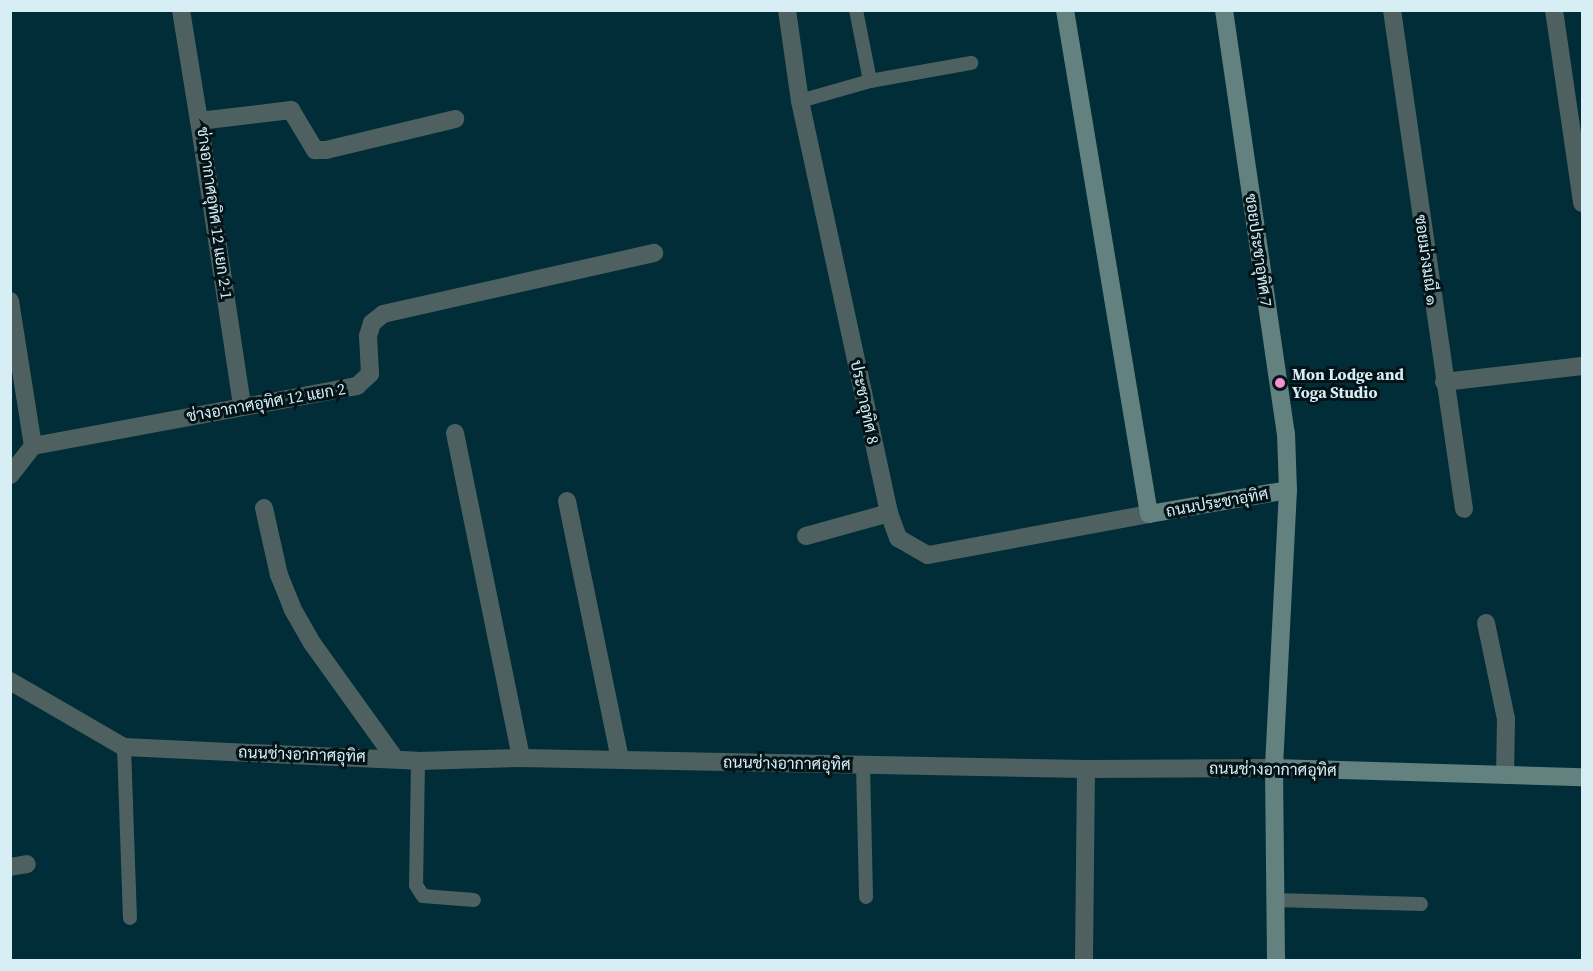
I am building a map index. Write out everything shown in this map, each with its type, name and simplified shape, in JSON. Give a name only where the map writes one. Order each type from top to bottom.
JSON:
[{"type":"street","points":[[181,10],[199,121]]},
{"type":"street","name":"ประชาอุทิศ 8","points":[[787,10],[800,101],[889,513],[898,538],[928,555],[1149,514]]},
{"type":"street","name":"ถนนประชาอุทิศ","points":[[1065,10],[1149,514],[1288,490],[1275,768],[1276,960]]},
{"type":"street","name":"ซอยประชาอุทิศ 7","points":[[1224,10],[1286,433],[1288,490]]},
{"type":"street","name":"ซอยม่วงมณี ๑","points":[[1392,10],[1464,509]]},
{"type":"street","points":[[1554,10],[1582,203]]},
{"type":"street","name":"ช่างอากาศอุทิศ 12 แยก 2-1","points":[[242,405],[199,121],[291,110],[315,150],[326,150],[455,119]]},
{"type":"street","name":"ช่างอากาศอุทิศ 12 แยก 2","points":[[33,446],[365,382],[370,374],[368,336],[372,323],[383,314],[654,253]]},
{"type":"street","points":[[10,301],[15,347],[33,446],[10,474]]},
{"type":"street","points":[[1444,382],[1582,366]]},
{"type":"street","points":[[455,433],[521,758]]},
{"type":"street","points":[[567,501],[620,760]]},
{"type":"street","points":[[264,508],[279,575],[292,608],[312,643],[394,758]]},
{"type":"street","points":[[806,536],[889,513]]},
{"type":"street","points":[[1486,623],[1506,719],[1505,775]]},
{"type":"street","name":"ถนนช่างอากาศอุทิศ","points":[[10,681],[124,747],[418,760],[521,758],[1086,768],[1275,768],[1582,777]]},
{"type":"street","points":[[1084,960],[1086,768]]},
{"type":"lane","points":[[856,10],[870,81]]},
{"type":"lane","points":[[800,101],[870,81],[971,63]]},
{"type":"lane","points":[[124,747],[130,918]]},
{"type":"lane","points":[[418,760],[416,885],[423,896],[474,900]]},
{"type":"lane","points":[[863,764],[866,897]]},
{"type":"lane","points":[[1275,900],[1421,904]]},
{"type":"place","name":"Mon Lodge and Yoga Studio","points":[[1280,383]]}]
